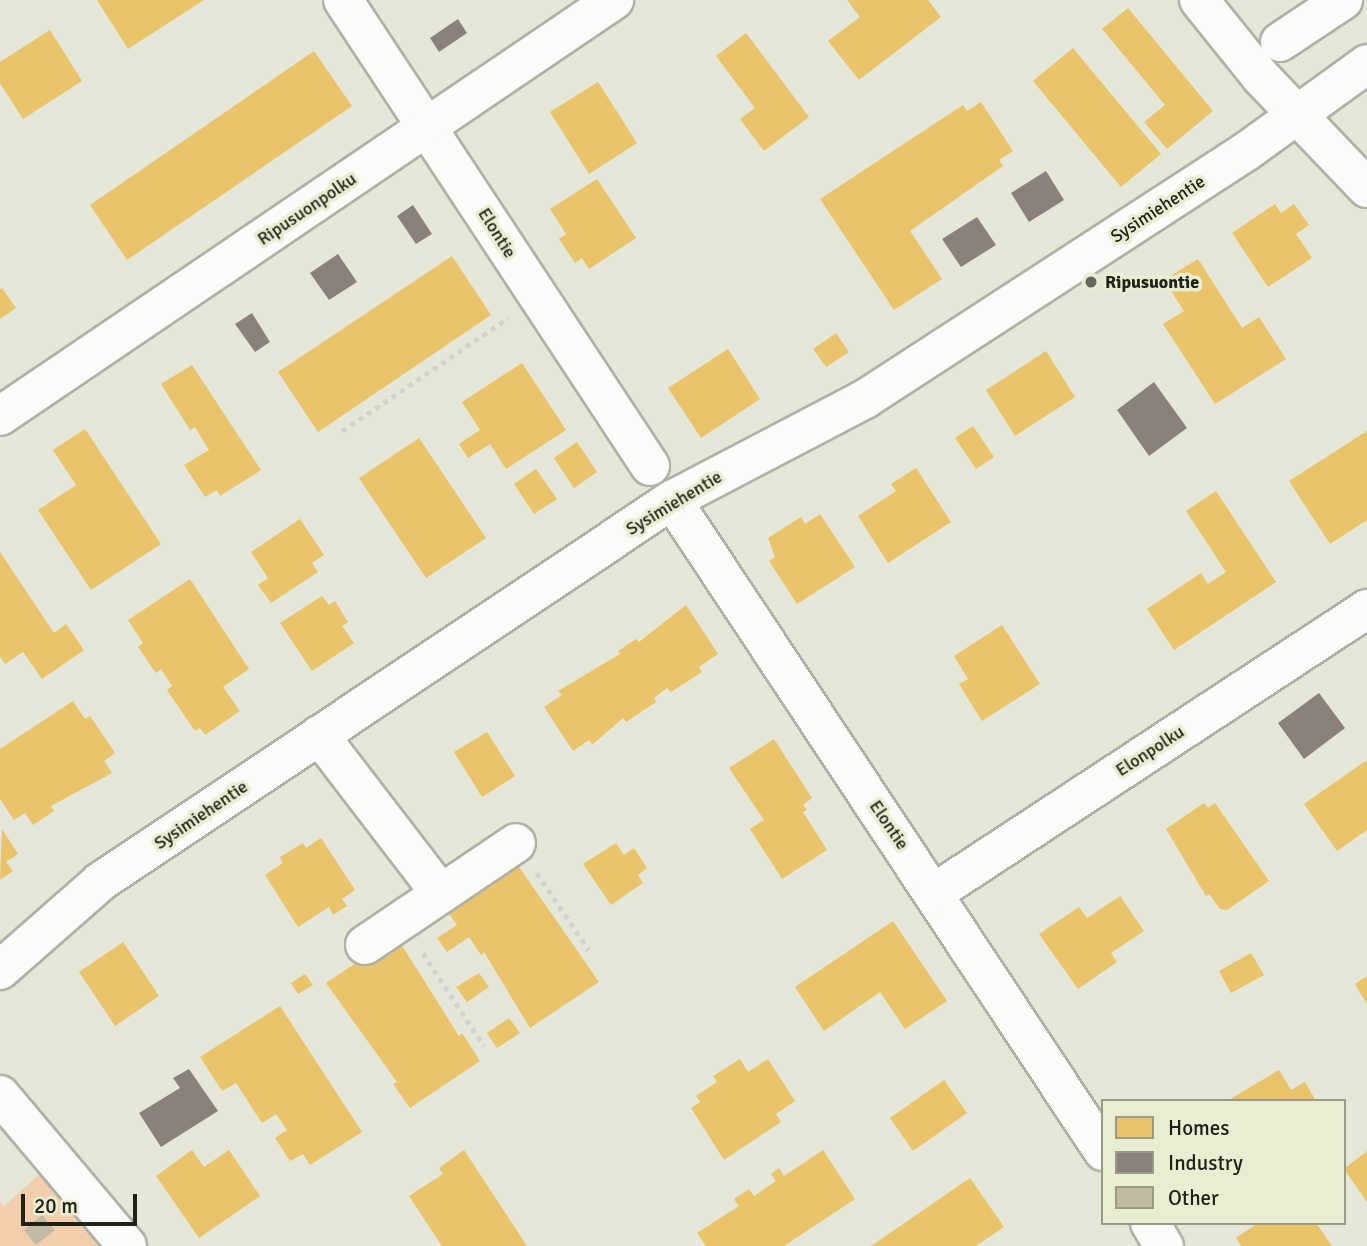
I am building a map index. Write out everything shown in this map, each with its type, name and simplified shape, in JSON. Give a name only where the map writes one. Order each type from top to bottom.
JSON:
[{"type":"street","name":"Elontie","points":[[343,0],[429,126],[538,298],[650,466]]},
{"type":"street","name":"Ripusuonpolku","points":[[0,416],[614,0]]},
{"type":"street","points":[[1199,0],[1260,76],[1367,188]]},
{"type":"street","points":[[1280,42],[1343,0]]},
{"type":"street","name":"Sysimiehentie","points":[[0,970],[100,882],[672,500],[865,399],[1298,113],[1367,64]]},
{"type":"street","name":"Elontie","points":[[672,500],[1101,1149]]},
{"type":"street","name":"Elonpolku","points":[[934,893],[1367,609]]},
{"type":"street","points":[[319,736],[442,894]]},
{"type":"street","points":[[365,945],[516,843]]},
{"type":"street","points":[[0,1096],[127,1246]]},
{"type":"street","points":[[1151,1225],[1164,1246]]},
{"type":"path","points":[[342,430],[538,298]]},
{"type":"path","points":[[516,843],[589,950]]},
{"type":"path","points":[[401,920],[484,1046]]},
{"type":"shaded area","points":[[42,1172],[103,1246],[0,1246],[0,1202],[4,1206]]},
{"type":"building: Homes","points":[[97,0],[204,0],[128,49]]},
{"type":"building: Homes","points":[[847,0],[928,0],[941,17],[859,80],[828,41],[860,17]]},
{"type":"building: Homes","points":[[1128,8],[1213,111],[1167,149],[1144,122],[1165,105],[1102,29]]},
{"type":"building: Homes","points":[[50,30],[82,81],[23,119],[0,83],[0,62]]},
{"type":"building: Homes","points":[[746,33],[809,117],[764,151],[740,119],[755,108],[716,56]]},
{"type":"building: Homes","points":[[1073,48],[1161,154],[1121,187],[1033,81]]},
{"type":"building: Homes","points":[[314,51],[352,106],[127,260],[90,205]]},
{"type":"building: Homes","points":[[598,82],[637,143],[589,174],[550,112]]},
{"type":"building: Homes","points":[[981,102],[1013,151],[999,160],[1003,166],[910,231],[942,279],[894,310],[820,199],[963,105],[967,111]]},
{"type":"building: Homes","points":[[597,179],[636,238],[589,269],[582,258],[575,263],[559,239],[566,234],[550,209]]},
{"type":"building: Homes","points":[[1275,204],[1281,213],[1294,204],[1309,225],[1296,234],[1312,258],[1268,287],[1232,233]]},
{"type":"building: Homes","points":[[452,256],[491,315],[318,432],[278,372]]},
{"type":"building: Homes","points":[[1198,259],[1242,328],[1259,317],[1286,359],[1215,404],[1163,324],[1184,311],[1164,280]]},
{"type":"building: Homes","points":[[2,288],[16,308],[0,319],[0,290]]},
{"type":"building: Homes","points":[[836,333],[849,352],[826,367],[813,349]]},
{"type":"building: Homes","points":[[728,349],[760,399],[701,438],[668,388]]},
{"type":"building: Homes","points":[[1046,351],[1075,397],[1015,436],[986,390]]},
{"type":"building: Homes","points":[[522,363],[566,430],[506,469],[490,444],[468,458],[459,444],[480,430],[462,402]]},
{"type":"building: Homes","points":[[192,365],[261,470],[220,496],[217,490],[205,497],[184,465],[209,450],[195,427],[190,430],[161,384]]},
{"type":"building: Homes","points":[[973,426],[994,457],[976,469],[955,438]]},
{"type":"building: Homes","points":[[85,429],[161,544],[91,590],[38,510],[76,485],[53,450]]},
{"type":"building: Homes","points":[[1367,431],[1367,520],[1330,544],[1289,481]]},
{"type":"building: Homes","points":[[419,438],[486,538],[426,578],[359,478]]},
{"type":"building: Homes","points":[[577,442],[597,472],[574,488],[554,458]]},
{"type":"building: Homes","points":[[916,468],[951,522],[888,563],[858,516],[896,491],[891,484]]},
{"type":"building: Homes","points":[[536,469],[557,499],[534,514],[514,484]]},
{"type":"building: Homes","points":[[1216,491],[1276,582],[1174,650],[1147,609],[1201,573],[1208,584],[1226,572],[1186,511]]},
{"type":"building: Homes","points":[[820,514],[855,567],[797,604],[769,561],[775,557],[768,538],[801,517],[805,524]]},
{"type":"building: Homes","points":[[300,519],[324,555],[312,563],[318,572],[271,603],[258,585],[268,578],[251,552]]},
{"type":"building: Homes","points":[[0,552],[54,633],[66,624],[84,650],[42,679],[23,652],[5,664],[0,657]]},
{"type":"building: Homes","points":[[190,579],[249,669],[223,687],[240,711],[205,735],[200,728],[195,731],[167,690],[172,686],[161,669],[156,673],[138,647],[143,643],[128,620]]},
{"type":"building: Homes","points":[[322,596],[329,605],[335,601],[348,622],[342,626],[354,643],[312,671],[280,623]]},
{"type":"building: Homes","points":[[686,605],[718,654],[699,667],[702,672],[671,692],[667,688],[654,698],[656,702],[626,722],[623,718],[592,745],[589,740],[573,751],[544,707],[562,695],[558,691],[620,654],[618,651],[636,639],[639,642]]},
{"type":"building: Homes","points":[[1002,625],[1040,684],[982,721],[959,684],[968,679],[954,656]]},
{"type":"building: Homes","points":[[73,701],[85,719],[90,716],[115,753],[104,761],[112,773],[51,806],[54,811],[33,825],[25,813],[14,820],[0,799],[0,749]]},
{"type":"building: Homes","points":[[487,732],[515,776],[482,797],[454,752]]},
{"type":"building: Homes","points":[[774,739],[812,798],[803,805],[807,810],[803,812],[827,850],[782,879],[750,829],[764,820],[729,768]]},
{"type":"building: Homes","points":[[1367,760],[1367,830],[1337,851],[1304,804]]},
{"type":"building: Homes","points":[[1204,803],[1208,808],[1215,803],[1269,881],[1227,910],[1220,909],[1209,894],[1206,896],[1166,829]]},
{"type":"building: Homes","points":[[2,829],[18,854],[6,862],[13,871],[0,880]]},
{"type":"building: Homes","points":[[321,838],[355,890],[342,899],[347,906],[333,915],[329,907],[298,927],[265,875],[283,863],[280,857],[303,843],[306,848]]},
{"type":"building: Homes","points":[[616,843],[624,855],[634,848],[647,868],[638,875],[643,883],[611,905],[583,864]]},
{"type":"building: Homes","points":[[517,864],[599,982],[530,1028],[484,952],[481,955],[469,937],[447,952],[437,938],[457,925],[447,911]]},
{"type":"building: Homes","points":[[1120,896],[1144,931],[1111,953],[1117,962],[1078,989],[1039,934],[1079,907],[1087,918]]},
{"type":"building: Homes","points":[[893,921],[947,1001],[905,1029],[880,992],[824,1031],[795,987]]},
{"type":"building: Homes","points":[[396,936],[459,1036],[462,1033],[480,1061],[410,1108],[393,1084],[397,1082],[326,983]]},
{"type":"building: Homes","points":[[123,942],[159,996],[115,1026],[79,972]]},
{"type":"building: Homes","points":[[1251,953],[1264,975],[1231,993],[1219,971]]},
{"type":"building: Homes","points":[[479,973],[489,987],[467,1002],[456,987]]},
{"type":"building: Homes","points":[[305,974],[313,985],[298,994],[291,983]]},
{"type":"building: Homes","points":[[1367,976],[1367,1004],[1355,984]]},
{"type":"building: Homes","points":[[280,1006],[362,1132],[310,1165],[303,1154],[290,1161],[275,1138],[287,1130],[276,1114],[262,1123],[236,1083],[222,1091],[200,1057]]},
{"type":"building: Homes","points":[[509,1018],[520,1033],[497,1048],[487,1033]]},
{"type":"building: Homes","points":[[740,1059],[748,1072],[768,1059],[795,1101],[776,1114],[781,1122],[724,1160],[691,1108],[700,1102],[696,1096],[717,1082],[713,1076]]},
{"type":"building: Homes","points":[[1279,1070],[1291,1090],[1305,1082],[1315,1099],[1230,1099]]},
{"type":"building: Homes","points":[[944,1080],[967,1113],[913,1151],[890,1118]]},
{"type":"building: Homes","points":[[192,1150],[204,1167],[229,1150],[260,1196],[199,1238],[156,1176]]},
{"type":"building: Homes","points":[[464,1150],[527,1246],[442,1246],[409,1196],[443,1174],[439,1168]]},
{"type":"building: Homes","points":[[823,1150],[855,1199],[784,1246],[706,1246],[697,1233],[739,1206],[734,1199],[749,1189],[754,1196],[776,1181],[771,1174],[779,1168],[784,1176]]},
{"type":"building: Homes","points":[[1367,1151],[1367,1202],[1346,1172],[1346,1167]]},
{"type":"building: Homes","points":[[970,1178],[1004,1227],[976,1246],[871,1246]]},
{"type":"building: Homes","points":[[1255,1225],[1317,1225],[1332,1246],[1241,1246],[1236,1238]]},
{"type":"building: Industry","points":[[458,19],[467,33],[439,52],[430,38]]},
{"type":"building: Industry","points":[[1046,171],[1064,200],[1029,222],[1011,193]]},
{"type":"building: Industry","points":[[413,205],[432,234],[416,244],[397,216]]},
{"type":"building: Industry","points":[[977,217],[996,245],[961,267],[942,239]]},
{"type":"building: Industry","points":[[338,254],[357,282],[329,300],[310,273]]},
{"type":"building: Industry","points":[[252,313],[270,342],[255,352],[235,324]]},
{"type":"building: Industry","points":[[1154,382],[1187,428],[1149,456],[1117,410]]},
{"type":"building: Industry","points":[[1319,693],[1345,728],[1304,759],[1278,723]]},
{"type":"building: Industry","points":[[189,1069],[218,1111],[161,1147],[139,1113],[180,1088],[173,1078]]},
{"type":"building: Other","points":[[42,1215],[55,1230],[36,1245],[24,1230]]},
{"type":"place","name":"Ripusuontie","points":[[1091,282]]}]
